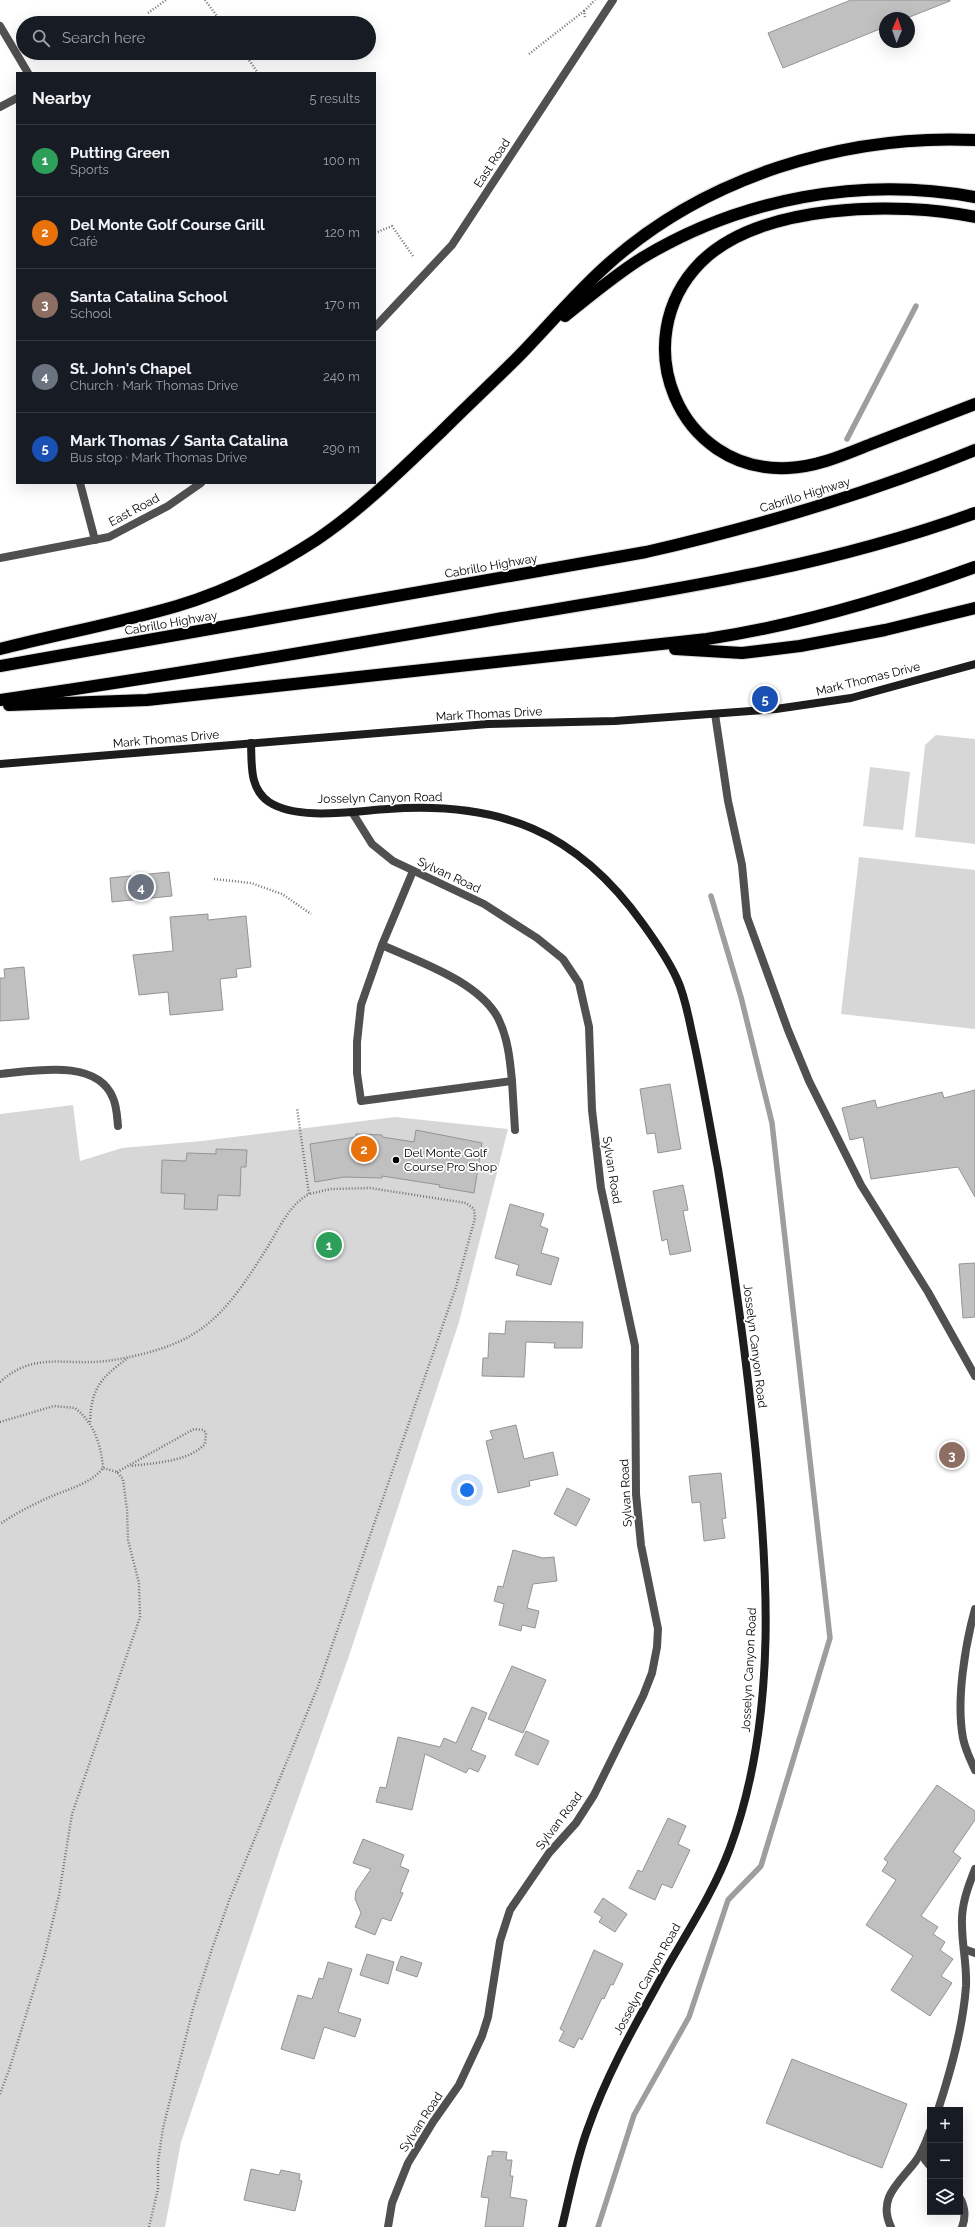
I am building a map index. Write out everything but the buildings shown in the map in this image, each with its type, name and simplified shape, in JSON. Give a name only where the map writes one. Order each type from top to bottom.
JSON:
[{"type":"highway","points":[[517,358],[574,297],[619,255],[663,222],[733,185],[794,162],[841,150],[913,140],[975,140]]},
{"type":"highway","points":[[0,649],[178,606],[215,593],[267,569],[332,529],[375,494],[517,358],[581,303],[642,258],[692,232],[727,219],[796,199],[861,189],[928,190],[975,197]]},
{"type":"highway","points":[[975,217],[905,208],[862,209],[800,217],[751,231],[711,253],[691,274],[675,299],[666,326],[665,339],[669,379],[683,413],[697,430],[714,446],[735,458],[756,465],[788,468],[822,463],[975,404]]},
{"type":"highway","name":"Cabrillo Highway","points":[[0,666],[653,550],[727,533],[807,510],[887,484],[975,450]]},
{"type":"highway","points":[[0,700],[204,669],[723,581],[844,554],[975,513]]},
{"type":"highway","points":[[0,705],[147,700],[646,647],[728,636],[790,624],[871,602],[975,567]]},
{"type":"highway","points":[[646,647],[742,653],[800,646],[879,632],[975,608]]},
{"type":"street","name":"East Road","points":[[376,326],[452,245],[613,0]]},
{"type":"street","points":[[0,26],[16,53]]},
{"type":"street","points":[[20,60],[27,72]]},
{"type":"street","points":[[0,107],[16,99]]},
{"type":"street","points":[[80,484],[95,540]]},
{"type":"street","name":"East Road","points":[[0,558],[109,537],[168,506],[200,484]]},
{"type":"street","name":"Mark Thomas Drive","points":[[0,764],[488,724],[615,721],[715,714],[826,703],[975,664]]},
{"type":"street","points":[[715,714],[728,801],[742,865],[747,917],[788,1030],[809,1081],[861,1185],[928,1292],[975,1376]]},
{"type":"street","name":"Josselyn Canyon Road","points":[[251,743],[252,773],[257,791],[272,804],[295,811],[352,812],[424,807],[455,809],[489,814],[522,824],[558,841],[588,862],[618,890],[662,951],[680,984],[705,1092],[746,1358],[762,1528],[765,1605],[764,1666],[756,1745],[741,1812],[731,1846],[719,1876],[654,1991],[603,2092],[587,2130],[562,2227]]},
{"type":"street","name":"Sylvan Road","points":[[352,812],[372,844],[393,861],[484,904],[538,938],[563,959],[579,983],[589,1027],[592,1110],[601,1188],[635,1346],[636,1494],[641,1545],[658,1629],[657,1647],[652,1673],[632,1723],[594,1795],[576,1823],[549,1854],[510,1910],[500,1941],[488,2017],[482,2036],[459,2085],[433,2122],[408,2163],[392,2203],[388,2227]]},
{"type":"street","points":[[413,871],[382,945],[361,1005],[357,1050],[357,1073],[361,1100],[512,1081]]},
{"type":"street","points":[[382,945],[463,984],[486,1002],[497,1017],[505,1035],[512,1081],[515,1130]]},
{"type":"street","points":[[0,1074],[50,1069],[86,1073],[102,1083],[113,1097],[118,1126]]},
{"type":"street","points":[[975,1609],[964,1669],[961,1716],[966,1750],[975,1770]]},
{"type":"street","points":[[939,2107],[950,2071],[963,2015],[966,1984],[963,1911],[965,1896],[975,1869]]},
{"type":"street","points":[[964,1949],[975,1953]]},
{"type":"street","points":[[891,2227],[885,2211],[887,2202],[898,2182],[923,2149],[927,2139]]},
{"type":"street","points":[[923,2149],[925,2160],[927,2162]]},
{"type":"street","points":[[962,2227],[965,2214],[963,2203]]},
{"type":"path","points":[[148,13],[166,0]]},
{"type":"path","points":[[205,0],[217,16]]},
{"type":"path","points":[[529,54],[584,11],[595,0]]},
{"type":"path","points":[[584,11],[586,22]]},
{"type":"path","points":[[249,60],[257,72]]},
{"type":"path","points":[[376,233],[392,226],[413,256]]},
{"type":"path","points":[[214,879],[251,883],[276,892],[311,914]]},
{"type":"path","points":[[297,1108],[309,1194]]},
{"type":"path","points":[[0,1382],[14,1371],[34,1362],[106,1361],[129,1357],[180,1341],[216,1316],[237,1292],[291,1209],[309,1194],[331,1189],[357,1187],[435,1197],[466,1203],[474,1208],[475,1218],[454,1295],[320,1682],[230,1898],[212,1949],[193,2009],[163,2128],[158,2162],[158,2189],[149,2227]]},
{"type":"path","points":[[90,1423],[92,1399],[101,1381],[107,1373],[129,1357]]},
{"type":"path","points":[[0,1422],[63,1405],[75,1408],[90,1423],[98,1439],[103,1468]]},
{"type":"path","points":[[117,1472],[194,1429],[203,1430],[206,1433],[205,1444],[196,1452],[179,1458],[130,1466]]},
{"type":"path","points":[[0,2094],[9,2070],[44,1957],[59,1895],[72,1814],[140,1617],[140,1583],[128,1540],[127,1510],[123,1479],[117,1472],[103,1468]]},
{"type":"path","points":[[0,1524],[43,1500],[86,1481],[96,1475],[103,1468]]},
{"type":"shaded area","points":[[936,735],[975,739],[975,844],[915,837],[925,745]]},
{"type":"shaded area","points":[[870,767],[910,772],[903,830],[863,826]]},
{"type":"shaded area","points":[[859,857],[975,870],[975,1029],[841,1014]]},
{"type":"shaded area","points":[[73,1105],[80,1161],[122,1148],[202,1141],[395,1117],[508,1129],[459,1322],[349,1656],[279,1852],[181,2142],[165,2227],[0,2227],[0,1114]]},
{"type":"waterway","points":[[847,439],[916,306]]},
{"type":"waterway","points":[[598,2227],[634,2115],[689,2017],[728,1900],[761,1866],[830,1638],[772,1123],[741,997],[711,896]]},
{"type":"place","name":"Mark Thomas / Santa Catalina","points":[[765,699]]},
{"type":"place","name":"St. John's Chapel","points":[[141,887]]},
{"type":"place","name":"Del Monte Golf Course Grill","points":[[364,1149]]},
{"type":"place","name":"Del Monte Golf Course Pro Shop","points":[[396,1160]]},
{"type":"place","name":"Putting Green","points":[[329,1245]]},
{"type":"place","name":"Santa Catalina School","points":[[952,1455]]}]
